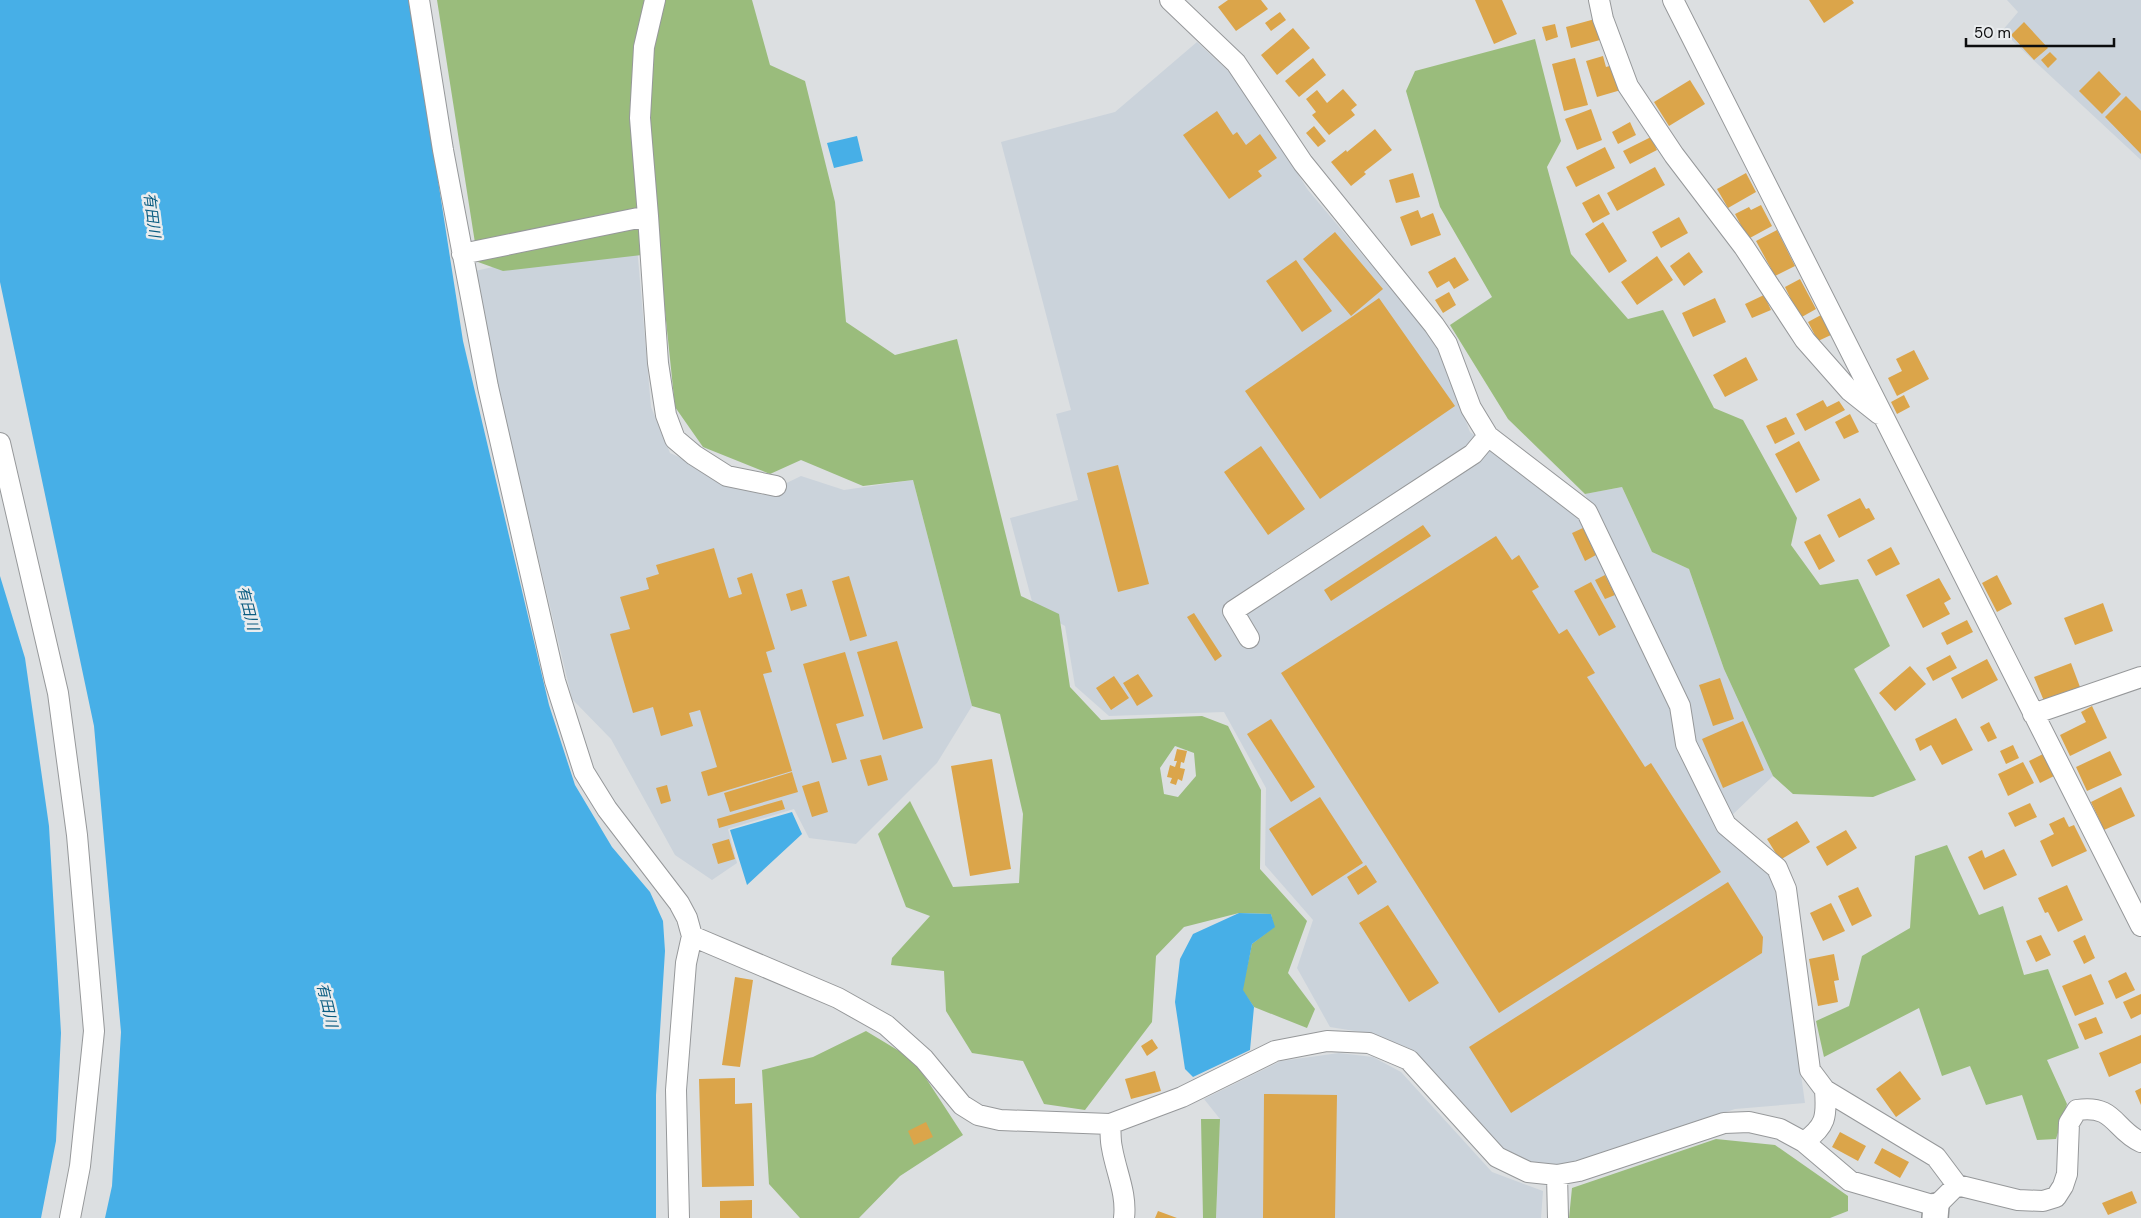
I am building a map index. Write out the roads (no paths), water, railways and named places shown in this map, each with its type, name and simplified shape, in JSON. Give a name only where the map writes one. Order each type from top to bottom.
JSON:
[{"type":"street","points":[[420,0],[443,150],[488,387],[553,672],[584,772],[607,809],[679,904],[687,918],[692,936],[686,962],[676,1090],[679,1218]]},
{"type":"street","points":[[655,0],[644,46],[640,118],[658,363],[666,416],[675,439],[694,456],[727,476],[776,486]]},
{"type":"street","points":[[1170,0],[1236,63],[1303,164],[1434,325],[1447,344],[1471,408],[1488,436],[1587,512],[1680,706],[1686,744],[1726,825],[1777,868],[1786,889],[1810,1070],[1825,1090],[1936,1157],[1957,1185],[2018,1200],[2043,1201],[2056,1197],[2063,1186],[2067,1174],[2069,1123],[2077,1110],[2091,1107],[2106,1113],[2141,1142]]},
{"type":"street","points":[[1599,0],[1603,19],[1628,86],[1674,155],[1744,247],[1805,340],[1850,391],[1884,419]]},
{"type":"street","points":[[1673,0],[2141,926]]},
{"type":"street","points":[[462,254],[648,216]]},
{"type":"street","points":[[1249,638],[1233,612],[1473,454],[1488,436]]},
{"type":"street","points":[[0,443],[58,693],[77,835],[94,1031],[80,1166],[70,1218]]},
{"type":"street","points":[[2033,714],[2141,677]]},
{"type":"street","points":[[692,936],[838,998],[886,1025],[924,1059],[962,1105],[978,1115],[1000,1120],[1110,1124],[1182,1097],[1275,1051],[1327,1040],[1369,1043],[1409,1060],[1497,1157],[1528,1172],[1557,1175],[1579,1171],[1724,1123],[1749,1122],[1780,1129],[1804,1142],[1850,1181],[1936,1212],[1957,1185]]},
{"type":"street","points":[[1804,1142],[1818,1132],[1826,1114],[1825,1090]]},
{"type":"street","points":[[1110,1124],[1111,1147],[1122,1182],[1124,1218]]},
{"type":"street","points":[[1557,1175],[1558,1218]]},
{"type":"water","name":"有田川","points":[[0,0],[410,0],[463,341],[549,705],[575,785],[612,847],[650,892],[663,921],[665,951],[656,1095],[656,1218],[105,1218],[112,1186],[121,1032],[94,726],[0,282]]},
{"type":"water","points":[[857,136],[863,161],[834,168],[827,143]]},
{"type":"water","points":[[0,576],[25,658],[49,826],[61,1033],[56,1141],[41,1218],[0,1218]]},
{"type":"water","points":[[792,812],[802,834],[747,885],[730,830]]},
{"type":"water","points":[[1239,913],[1271,914],[1275,927],[1252,944],[1243,990],[1254,1007],[1250,1050],[1193,1077],[1185,1069],[1175,1002],[1180,959],[1193,934]]}]
